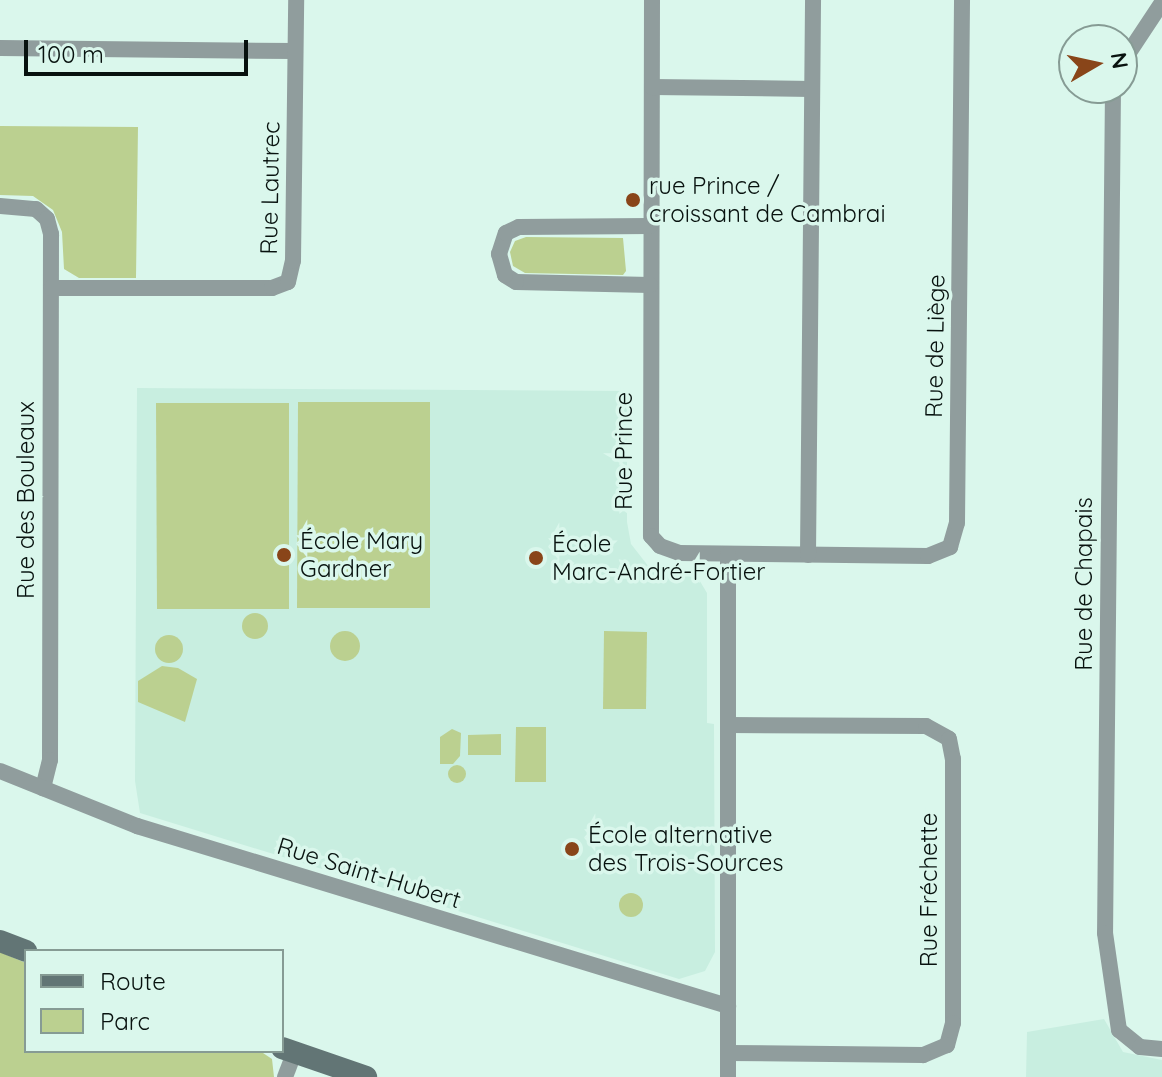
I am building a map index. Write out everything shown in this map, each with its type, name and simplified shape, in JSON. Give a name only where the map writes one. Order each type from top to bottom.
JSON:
[{"type":"street","name":"Rue Lautrec","points":[[51,288],[272,288],[288,282],[293,261],[296,0]]},
{"type":"street","name":"Rue Prince","points":[[652,0],[649,530],[671,552],[728,554]]},
{"type":"street","points":[[808,555],[813,0]]},
{"type":"street","name":"Rue de Liège","points":[[728,554],[928,556],[945,552],[954,540],[962,0]]},
{"type":"street","points":[[1138,39],[1162,4],[1155,0]]},
{"type":"street","points":[[0,48],[295,51]]},
{"type":"street","points":[[652,87],[812,89]]},
{"type":"street","name":"Rue de Chapais","points":[[1113,104],[1105,933],[1119,1030],[1134,1045],[1162,1049]]},
{"type":"street","name":"Rue des Bouleaux","points":[[0,206],[29,206],[42,214],[51,234],[50,760],[43,788]]},
{"type":"street","points":[[650,226],[519,227],[506,233],[499,254],[505,275],[516,282],[650,285]]},
{"type":"street","points":[[728,554],[728,1077]]},
{"type":"street","name":"Rue Fréchette","points":[[728,725],[926,726],[949,739],[953,759],[953,1023],[947,1045],[923,1055],[728,1053]]},
{"type":"street","name":"Rue Saint-Hubert","points":[[0,771],[137,826],[728,1006]]},
{"type":"street","points":[[0,941],[24,950]]},
{"type":"street","points":[[285,1077],[288,1050],[366,1077]]},
{"type":"shaded area","points":[[137,388],[627,391],[627,522],[631,544],[649,567],[698,578],[707,593],[707,723],[714,724],[715,952],[705,971],[679,979],[140,813],[135,781]]},
{"type":"shaded area","points":[[1104,1019],[1123,1052],[1162,1060],[1162,1077],[1026,1077],[1027,1032]]},
{"type":"green space","points":[[0,126],[138,127],[136,278],[79,278],[64,269],[62,232],[53,210],[33,196],[0,195]]},
{"type":"green space","points":[[526,237],[623,238],[626,271],[623,275],[525,273],[513,266],[510,252],[515,241]]},
{"type":"green space","points":[[298,402],[430,402],[430,608],[297,608]]},
{"type":"green space","points":[[156,403],[289,403],[289,609],[157,609]]},
{"type":"green space","points":[[255,613],[265,616],[268,626],[265,636],[255,639],[245,636],[242,626],[245,616]]},
{"type":"green space","points":[[345,631],[356,635],[360,646],[356,657],[345,661],[334,657],[330,646],[334,635]]},
{"type":"green space","points":[[604,631],[647,632],[646,709],[603,709]]},
{"type":"green space","points":[[169,635],[179,639],[183,649],[179,659],[169,663],[159,659],[155,649],[159,639]]},
{"type":"green space","points":[[162,666],[178,668],[197,679],[185,722],[138,702],[138,681]]},
{"type":"green space","points":[[516,727],[546,727],[546,782],[515,782]]},
{"type":"green space","points":[[452,729],[461,733],[460,756],[453,764],[440,764],[440,737]]},
{"type":"green space","points":[[501,734],[501,755],[468,755],[468,735]]},
{"type":"green space","points":[[457,765],[466,774],[457,783],[448,774]]},
{"type":"green space","points":[[631,893],[640,896],[643,905],[640,914],[631,917],[622,914],[619,905],[622,896]]},
{"type":"green space","points":[[0,952],[24,962],[24,1053],[263,1053],[272,1059],[274,1077],[0,1077]]},
{"type":"place","name":"rue Prince / croissant de Cambrai","points":[[633,200]]},
{"type":"place","name":"École Mary Gardner","points":[[284,555]]},
{"type":"place","name":"École Marc-André-Fortier","points":[[536,558]]},
{"type":"place","name":"École alternative des Trois-Sources","points":[[572,849]]}]
